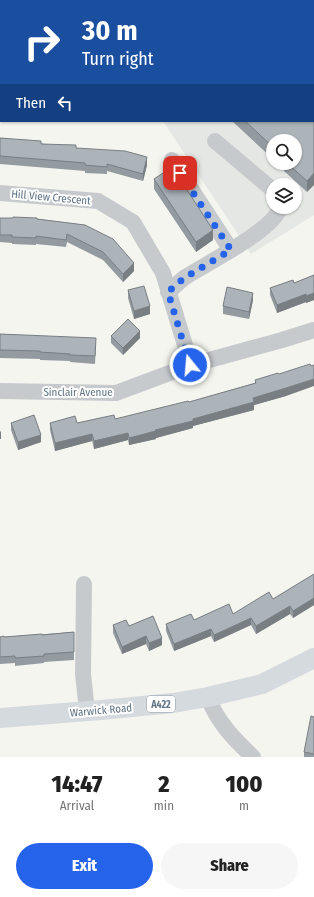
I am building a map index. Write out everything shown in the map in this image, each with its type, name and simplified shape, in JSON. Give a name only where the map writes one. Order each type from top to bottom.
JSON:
[{"type":"main road","name":"Warwick Road","points":[[0,718],[173,703],[208,697],[262,684],[314,658]]},
{"type":"street","points":[[215,141],[266,184]]},
{"type":"street","points":[[172,160],[231,250]]},
{"type":"street","name":"Hill View Crescent","points":[[0,193],[98,201],[133,222],[163,274],[190,365]]},
{"type":"street","points":[[168,292],[184,278],[247,240],[269,223],[277,214]]},
{"type":"street","name":"Sinclair Avenue","points":[[0,391],[116,393],[190,365],[314,330]]},
{"type":"street","points":[[84,584],[83,674],[87,711]]},
{"type":"street","points":[[208,697],[221,722],[253,757]]},
{"type":"shaded area","points":[[164,122],[314,122],[314,215],[251,254]]},
{"type":"building","points":[[246,122],[314,122],[314,173],[307,181],[295,170],[302,170],[302,134],[266,134],[266,140]]},
{"type":"building","points":[[0,138],[41,141],[41,144],[76,145],[76,148],[125,151],[147,157],[143,174],[107,164],[107,167],[85,165],[85,163],[0,156]]},
{"type":"building","points":[[172,167],[213,230],[196,242],[154,179]]},
{"type":"building","points":[[0,218],[37,218],[85,225],[113,239],[134,263],[123,274],[103,252],[67,234],[66,240],[36,236],[36,238],[0,235]]},
{"type":"building","points":[[314,275],[314,293],[306,296],[306,294],[277,305],[270,288],[293,280],[294,283]]},
{"type":"building","points":[[144,286],[150,306],[134,311],[128,290]]},
{"type":"building","points":[[227,287],[253,293],[249,312],[223,306]]},
{"type":"building","points":[[128,319],[140,331],[123,348],[111,336]]},
{"type":"building","points":[[0,334],[96,338],[95,356],[70,355],[40,351],[0,350]]},
{"type":"building","points":[[310,364],[311,366],[314,365],[314,379],[253,398],[254,402],[193,419],[193,421],[129,438],[128,433],[94,441],[92,434],[55,443],[50,423],[75,416],[77,423],[114,415],[115,419],[189,402],[256,383],[255,380]]},
{"type":"building","points":[[34,415],[41,435],[18,442],[11,423]]},
{"type":"building","points":[[314,574],[314,598],[293,611],[290,606],[256,626],[251,618],[214,635],[211,629],[174,644],[166,624],[191,614],[194,620],[229,604],[233,614],[269,592],[273,599]]},
{"type":"building","points":[[153,616],[162,638],[149,643],[146,636],[122,647],[113,625],[126,620],[129,626]]},
{"type":"building","points":[[74,632],[74,652],[15,658],[15,656],[0,657],[0,637]]},
{"type":"building","points":[[311,716],[314,717],[314,754],[304,752]]},
{"type":"route","points":[[180,173],[231,250],[184,278],[168,292],[190,365]]}]
